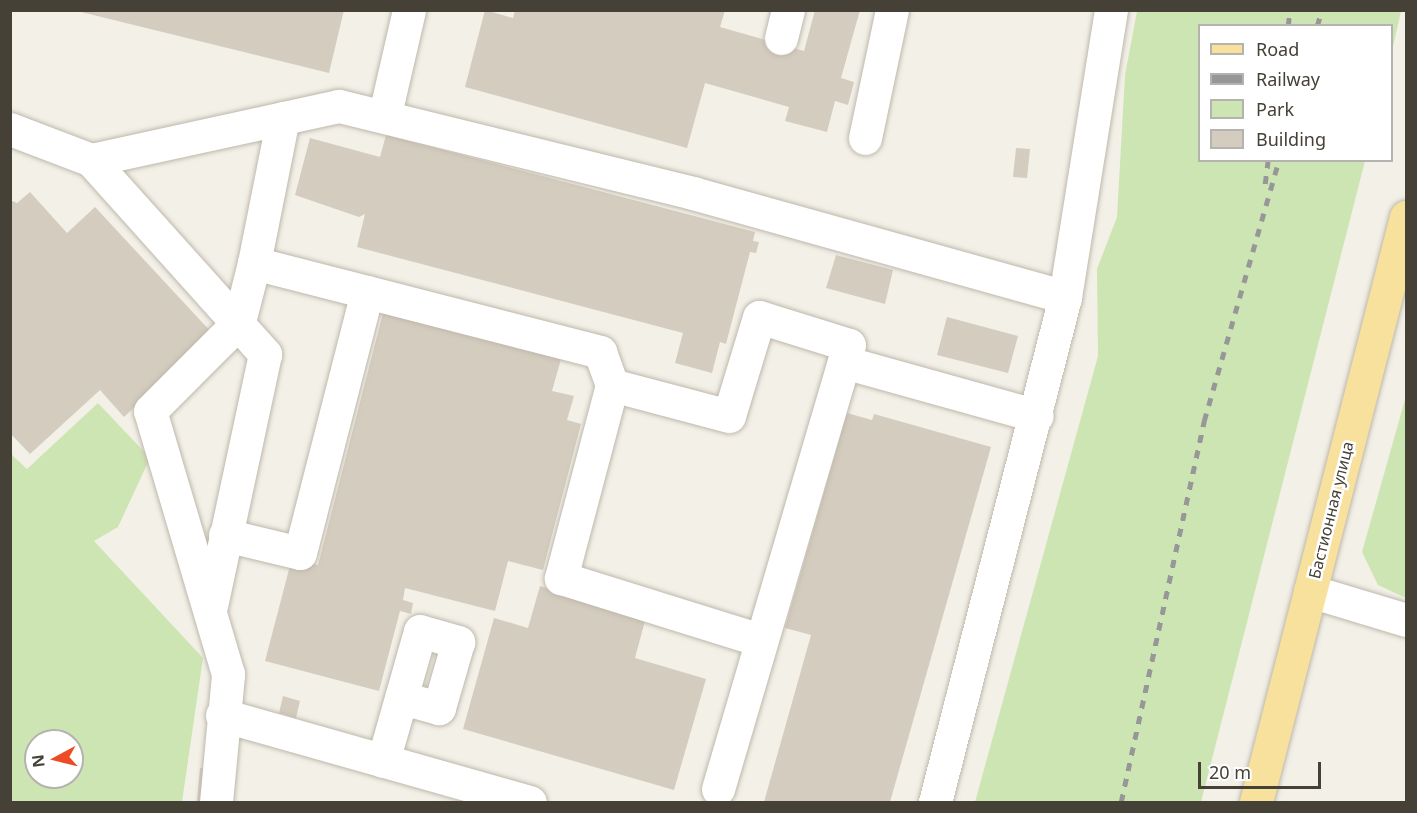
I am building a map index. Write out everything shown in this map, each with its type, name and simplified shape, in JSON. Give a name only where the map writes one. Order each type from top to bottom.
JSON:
[{"type":"main road","name":"Бастионная улица","points":[[1256,802],[1310,591],[1399,277],[1407,217]]},
{"type":"lane","points":[[385,114],[409,10]]},
{"type":"lane","points":[[865,138],[892,10]]},
{"type":"lane","points":[[935,802],[1037,416],[1065,297],[1111,10]]},
{"type":"lane","points":[[91,160],[339,106],[385,114],[1065,297]]},
{"type":"lane","points":[[216,802],[222,715],[228,674],[211,605],[150,411],[239,322],[254,263],[283,118]]},
{"type":"lane","points":[[10,129],[91,160],[239,322],[265,354],[211,605]]},
{"type":"lane","points":[[254,263],[600,352],[612,385],[561,578],[760,640]]},
{"type":"lane","points":[[225,535],[300,553],[367,292]]},
{"type":"lane","points":[[612,385],[729,416],[759,317],[849,345],[760,640],[718,789]]},
{"type":"lane","points":[[844,362],[1037,416]]},
{"type":"lane","points":[[1310,591],[1407,620]]},
{"type":"lane","points":[[383,761],[401,698]]},
{"type":"lane","points":[[222,715],[383,761],[448,791],[530,802]]},
{"type":"green space","points":[[1137,11],[1401,11],[1393,47],[1393,24],[1198,24],[1198,162],[1365,162],[1201,802],[975,802],[1098,356],[1097,269],[1117,217],[1125,75]]},
{"type":"green space","points":[[1406,396],[1406,598],[1378,585],[1362,552]]},
{"type":"green space","points":[[98,403],[150,458],[118,527],[94,541],[203,658],[182,802],[11,802],[10,453],[27,469]]},
{"type":"building","points":[[73,10],[344,10],[329,73]]},
{"type":"building","points":[[485,10],[513,18],[515,10],[725,10],[720,27],[804,51],[815,10],[860,10],[841,78],[854,82],[848,105],[835,101],[827,132],[785,121],[789,107],[705,83],[687,148],[465,87]]},
{"type":"building","points":[[386,135],[755,232],[753,241],[759,242],[756,253],[750,252],[726,344],[720,342],[712,373],[675,363],[683,333],[357,247],[365,214],[359,217],[295,195],[310,138],[380,157]]},
{"type":"building","points":[[1016,148],[1030,149],[1027,178],[1013,177]]},
{"type":"building","points":[[30,192],[67,233],[95,207],[213,334],[124,417],[100,390],[30,454],[10,433],[10,200],[17,203]]},
{"type":"building","points":[[836,255],[893,270],[885,304],[826,288]]},
{"type":"building","points":[[383,313],[561,359],[552,391],[574,396],[567,420],[581,424],[543,570],[508,561],[495,611],[405,588],[403,600],[413,603],[411,614],[400,611],[379,691],[265,661],[292,558],[318,565]]},
{"type":"building","points":[[947,317],[1018,336],[1008,373],[937,355]]},
{"type":"building","points":[[847,413],[872,420],[874,414],[991,447],[890,802],[764,802],[811,635],[785,628]]},
{"type":"building","points":[[540,586],[646,617],[635,658],[706,679],[674,790],[463,729],[494,618],[528,628]]},
{"type":"building","points":[[283,696],[300,701],[296,718],[279,713]]},
{"type":"building","points":[[200,768],[217,769],[214,802],[197,802]]},
{"type":"railway","points":[[1288,24],[1290,10]]},
{"type":"railway","points":[[1318,24],[1322,10]]},
{"type":"railway","points":[[1265,184],[1268,162]]},
{"type":"railway","points":[[1121,802],[1204,421],[1278,162]]}]
